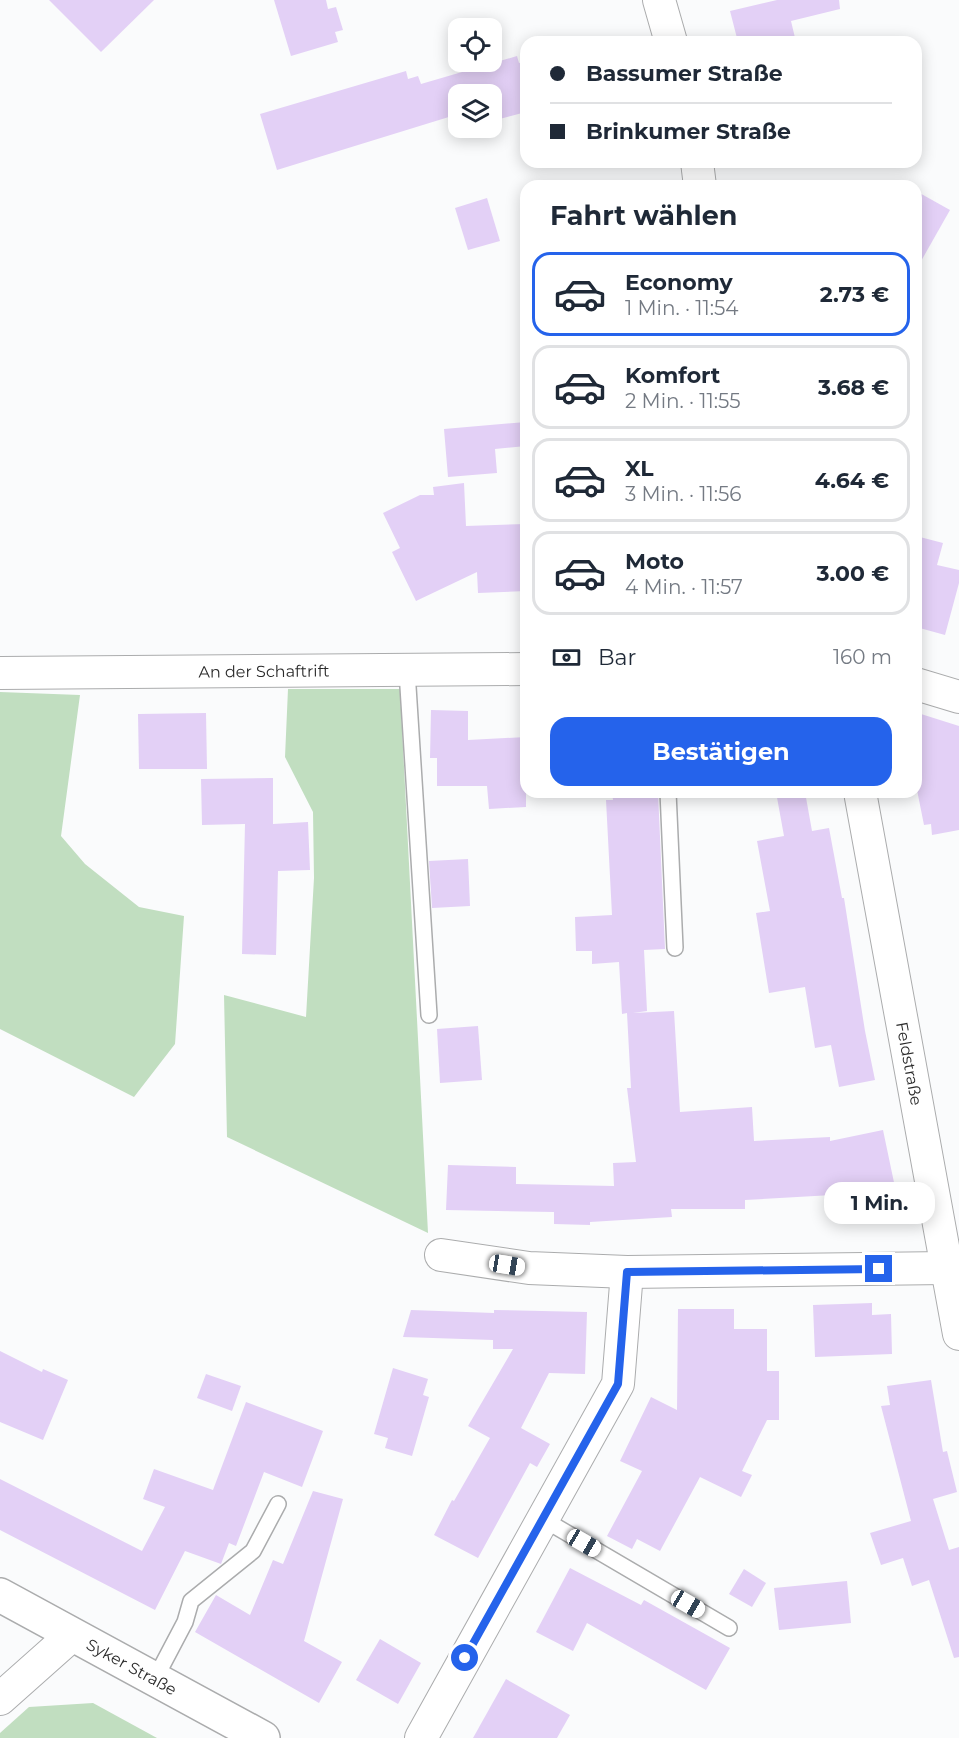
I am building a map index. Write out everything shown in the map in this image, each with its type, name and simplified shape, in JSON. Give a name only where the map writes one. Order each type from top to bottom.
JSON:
[{"type":"main road","name":"Syker Straße","points":[[0,1595],[262,1738]]},
{"type":"street","points":[[659,0],[669,36]]},
{"type":"street","name":"An der Schaftrift","points":[[0,673],[520,669]]},
{"type":"street","points":[[922,686],[959,697]]},
{"type":"street","name":"Feldstraße","points":[[861,798],[952,1282],[959,1334]]},
{"type":"street","points":[[441,1255],[529,1268],[952,1282]]},
{"type":"street","points":[[421,1738],[618,1384],[627,1272]]},
{"type":"street","points":[[0,1700],[72,1635]]},
{"type":"lane","points":[[407,671],[429,1015]]},
{"type":"lane","points":[[668,798],[675,948]]},
{"type":"lane","points":[[155,1679],[185,1622],[191,1601],[252,1551],[278,1504]]},
{"type":"lane","points":[[543,1519],[729,1628]]},
{"type":"green space","points":[[288,689],[400,689],[428,1233],[227,1137],[224,995],[306,1017],[314,878],[313,812],[285,757]]},
{"type":"green space","points":[[0,692],[80,695],[61,836],[85,864],[139,907],[184,916],[175,1044],[134,1097],[0,1029]]},
{"type":"green space","points":[[93,1703],[157,1738],[0,1738],[0,1733],[29,1707]]},
{"type":"building","points":[[49,0],[154,0],[101,52]]},
{"type":"building","points":[[274,0],[326,0],[328,9],[336,7],[343,30],[335,32],[338,42],[291,56]]},
{"type":"building","points":[[777,0],[839,0],[840,9],[791,21],[795,36],[736,36],[730,11]]},
{"type":"building","points":[[517,56],[520,63],[520,114],[502,118],[502,84],[448,84],[448,117],[277,170],[260,114],[406,71],[408,79],[418,76],[421,84],[462,72],[502,72],[502,60]]},
{"type":"building","points":[[922,194],[950,210],[922,259]]},
{"type":"building","points":[[487,198],[500,241],[468,250],[455,208]]},
{"type":"building","points":[[520,423],[520,447],[495,449],[497,473],[448,477],[444,429]]},
{"type":"building","points":[[464,483],[466,526],[520,524],[520,591],[478,593],[477,572],[416,601],[392,552],[400,548],[383,513],[420,495],[434,495],[433,487]]},
{"type":"building","points":[[922,538],[943,543],[937,565],[959,570],[959,583],[945,635],[922,629]]},
{"type":"building","points":[[431,710],[468,711],[468,740],[520,737],[520,798],[526,798],[526,807],[489,809],[487,786],[437,786],[437,758],[430,758]]},
{"type":"building","points":[[206,713],[207,769],[139,769],[138,714]]},
{"type":"building","points":[[922,714],[959,726],[959,830],[932,835],[931,824],[924,825],[919,798],[922,798]]},
{"type":"building","points":[[273,778],[273,824],[308,822],[310,870],[278,871],[276,955],[242,954],[245,824],[202,825],[201,779]]},
{"type":"building","points":[[613,798],[658,798],[665,949],[644,950],[647,1011],[633,1013],[674,1011],[680,1112],[752,1107],[754,1141],[830,1137],[830,1141],[883,1130],[896,1192],[851,1202],[850,1194],[745,1200],[745,1209],[671,1209],[672,1217],[590,1222],[590,1225],[554,1224],[554,1212],[446,1210],[448,1165],[516,1167],[516,1184],[614,1186],[613,1163],[636,1162],[627,1088],[631,1088],[627,1013],[622,1014],[619,962],[592,964],[592,951],[576,951],[575,917],[612,915],[606,800],[613,800]]},
{"type":"building","points":[[777,798],[806,798],[812,831],[829,828],[842,898],[844,898],[875,1080],[839,1087],[831,1045],[815,1048],[805,987],[769,993],[756,913],[770,911],[757,841],[784,836]]},
{"type":"building","points":[[468,859],[470,906],[432,908],[429,861]]},
{"type":"building","points":[[478,1026],[482,1080],[440,1083],[437,1029]]},
{"type":"building","points":[[872,1303],[872,1315],[891,1314],[892,1354],[815,1357],[813,1305]]},
{"type":"building","points":[[678,1309],[734,1309],[734,1329],[767,1329],[767,1371],[779,1371],[779,1420],[767,1420],[742,1471],[752,1475],[741,1497],[700,1477],[660,1551],[637,1539],[632,1549],[607,1536],[642,1471],[620,1461],[651,1397],[677,1410]]},
{"type":"building","points":[[411,1310],[494,1313],[494,1310],[587,1312],[585,1374],[549,1373],[521,1428],[550,1444],[537,1467],[530,1463],[478,1558],[434,1535],[452,1500],[454,1501],[490,1438],[468,1426],[513,1349],[493,1349],[493,1340],[403,1337]]},
{"type":"building","points":[[0,1351],[42,1372],[43,1369],[68,1380],[43,1440],[0,1422]]},
{"type":"building","points":[[393,1368],[428,1379],[423,1395],[429,1397],[412,1456],[385,1448],[388,1438],[374,1434]]},
{"type":"building","points":[[206,1374],[241,1386],[232,1411],[197,1398]]},
{"type":"building","points":[[931,1380],[943,1452],[947,1451],[957,1492],[933,1499],[949,1550],[959,1547],[959,1657],[954,1658],[929,1580],[912,1586],[903,1558],[881,1565],[870,1533],[911,1521],[881,1406],[890,1405],[887,1386]]},
{"type":"building","points":[[246,1402],[323,1431],[302,1487],[264,1472],[236,1546],[229,1543],[221,1564],[185,1551],[155,1610],[0,1530],[0,1479],[142,1551],[165,1507],[143,1499],[154,1469],[213,1490]]},
{"type":"building","points":[[313,1491],[343,1499],[304,1641],[342,1662],[319,1703],[195,1632],[216,1595],[250,1615],[273,1560],[283,1564]]},
{"type":"building","points":[[570,1568],[641,1605],[644,1600],[730,1648],[706,1690],[587,1623],[573,1651],[536,1632]]},
{"type":"building","points":[[744,1569],[766,1583],[752,1607],[729,1594]]},
{"type":"building","points":[[847,1581],[851,1623],[779,1630],[774,1588]]},
{"type":"building","points":[[380,1639],[421,1663],[398,1704],[356,1680]]},
{"type":"building","points":[[506,1679],[570,1715],[557,1738],[473,1738]]},
{"type":"route","points":[[465,1658],[618,1384],[627,1272],[879,1269]]}]
